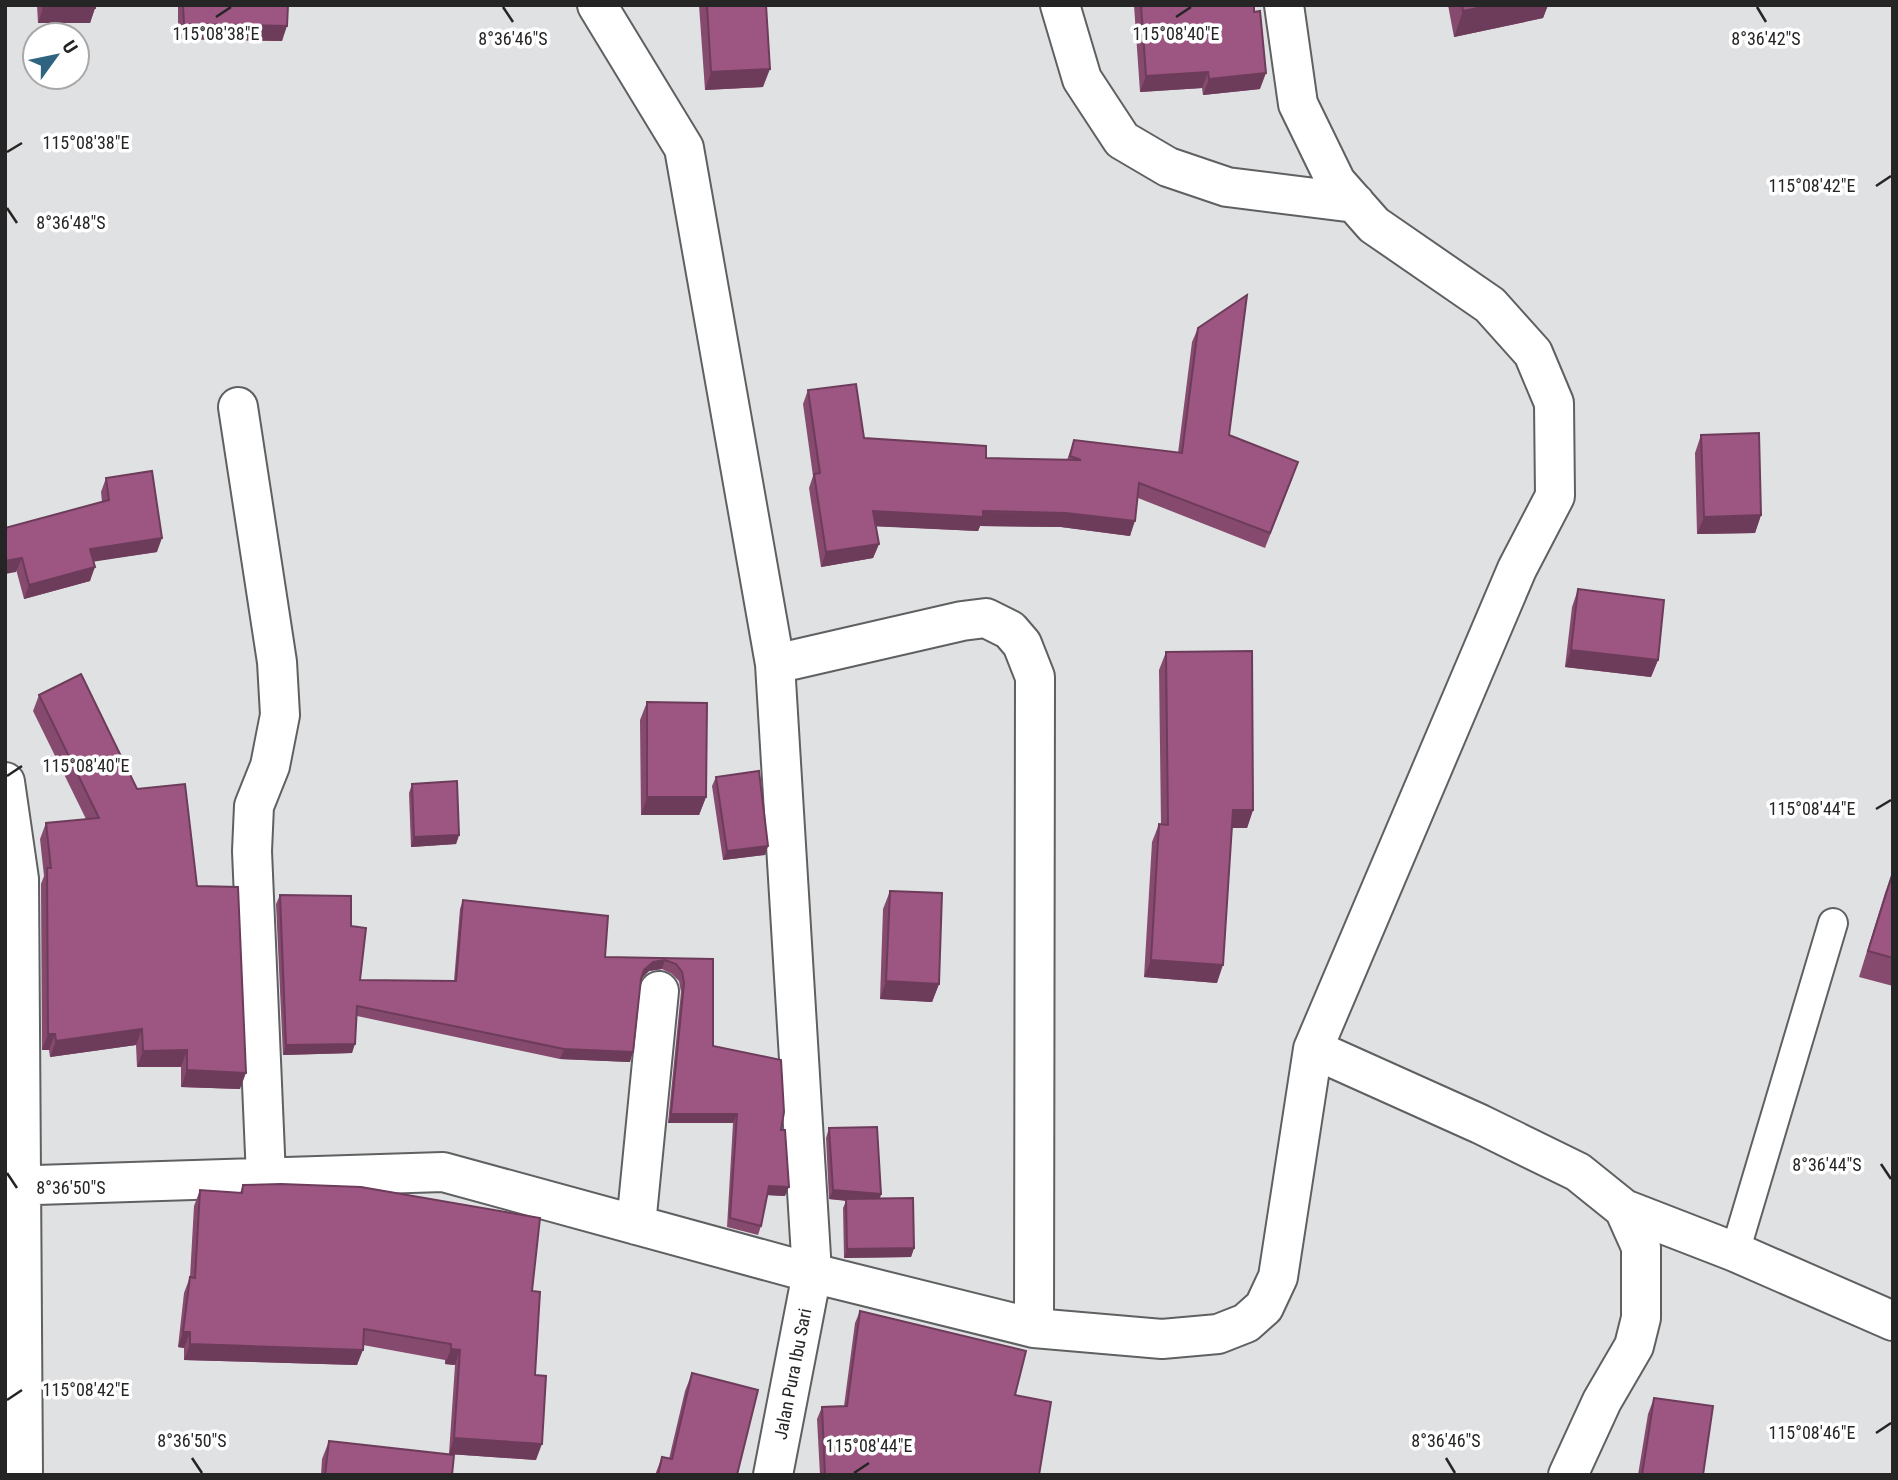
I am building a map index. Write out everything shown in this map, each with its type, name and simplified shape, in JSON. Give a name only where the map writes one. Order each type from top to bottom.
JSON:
[{"type":"street","name":"Jalan Pura Ibu Sari","points":[[597,5],[684,148],[775,664],[812,1273],[773,1475]]},
{"type":"street","points":[[1060,5],[1082,79],[1122,140],[1168,167],[1227,187],[1355,203]]},
{"type":"street","points":[[14,1186],[443,1172],[812,1273],[1034,1328],[1161,1339],[1218,1334],[1246,1323],[1264,1307],[1278,1277],[1313,1049],[1517,569],[1555,496],[1554,403],[1533,353],[1490,305],[1374,225],[1336,182],[1298,104],[1284,5]]},
{"type":"street","points":[[238,407],[277,662],[280,715],[270,766],[254,806],[252,851],[266,1178]]},
{"type":"street","points":[[775,664],[962,621],[986,618],[1010,630],[1022,644],[1035,677],[1034,1328]]},
{"type":"street","points":[[5,782],[19,879],[14,1186],[23,1475]]},
{"type":"street","points":[[636,1224],[660,992]]},
{"type":"street","points":[[1313,1049],[1480,1124],[1578,1172],[1624,1209],[1734,1252],[1893,1321]]},
{"type":"street","points":[[1569,1475],[1602,1401],[1634,1346],[1641,1318],[1641,1247],[1624,1209]]},
{"type":"lane","points":[[1734,1252],[1833,923]]},
{"type":"building","points":[[43,5],[95,5],[95,8],[43,8]]},
{"type":"building","points":[[183,5],[288,5],[287,26],[184,24]]},
{"type":"building","points":[[707,5],[766,5],[770,69],[711,72]]},
{"type":"building","points":[[1141,5],[1254,5],[1254,12],[1260,11],[1266,73],[1209,79],[1208,72],[1146,76]]},
{"type":"building","points":[[1462,5],[1492,5],[1463,11]]},
{"type":"building","points":[[1247,295],[1229,435],[1298,462],[1270,533],[1139,483],[1135,521],[1066,513],[983,511],[983,517],[873,511],[879,544],[826,552],[814,474],[820,473],[808,390],[856,384],[864,438],[986,446],[986,458],[1081,460],[1070,456],[1074,440],[1182,453],[1198,328]]},
{"type":"building","points":[[1759,433],[1761,515],[1704,517],[1701,435]]},
{"type":"building","points":[[152,471],[162,538],[90,549],[95,567],[29,585],[22,558],[5,561],[5,528],[109,500],[106,478]]},
{"type":"building","points":[[1578,589],[1664,600],[1658,660],[1571,650]]},
{"type":"building","points":[[1252,651],[1253,810],[1233,810],[1223,965],[1151,960],[1159,824],[1168,825],[1166,652]]},
{"type":"building","points":[[81,674],[137,789],[185,784],[197,886],[238,887],[246,1073],[187,1070],[187,1050],[143,1051],[142,1029],[56,1041],[55,1034],[48,1034],[47,868],[51,868],[46,823],[99,818],[39,695]]},
{"type":"building","points":[[647,702],[707,703],[706,797],[647,797]]},
{"type":"building","points":[[759,771],[768,846],[727,851],[716,777]]},
{"type":"building","points":[[457,781],[459,835],[414,837],[412,784]]},
{"type":"building","points":[[1893,872],[1893,958],[1868,951]]},
{"type":"building","points":[[890,891],[942,893],[939,984],[886,981]]},
{"type":"building","points":[[280,895],[351,896],[351,926],[366,928],[360,980],[456,981],[463,900],[608,916],[605,957],[713,959],[713,1046],[781,1060],[784,1112],[781,1130],[785,1130],[789,1187],[769,1186],[761,1226],[730,1218],[737,1114],[671,1114],[684,983],[682,972],[676,964],[665,960],[653,962],[644,970],[633,1052],[564,1049],[357,1006],[355,1044],[286,1045]]},
{"type":"building","points":[[877,1127],[881,1194],[833,1190],[829,1128]]},
{"type":"building","points":[[243,1185],[361,1187],[540,1218],[532,1291],[540,1292],[535,1375],[546,1376],[542,1444],[454,1438],[460,1350],[451,1349],[451,1344],[364,1329],[363,1350],[190,1344],[190,1332],[183,1332],[190,1277],[195,1278],[200,1190],[242,1193]]},
{"type":"building","points":[[913,1198],[914,1248],[847,1249],[846,1199]]},
{"type":"building","points":[[860,1311],[1026,1351],[1015,1395],[1051,1402],[1039,1475],[825,1475],[822,1407],[847,1406]]},
{"type":"building","points":[[692,1373],[758,1390],[737,1475],[658,1475],[662,1457],[672,1459]]},
{"type":"building","points":[[1654,1398],[1713,1406],[1703,1475],[1642,1475]]},
{"type":"building","points":[[329,1441],[454,1455],[452,1475],[325,1475]]}]
